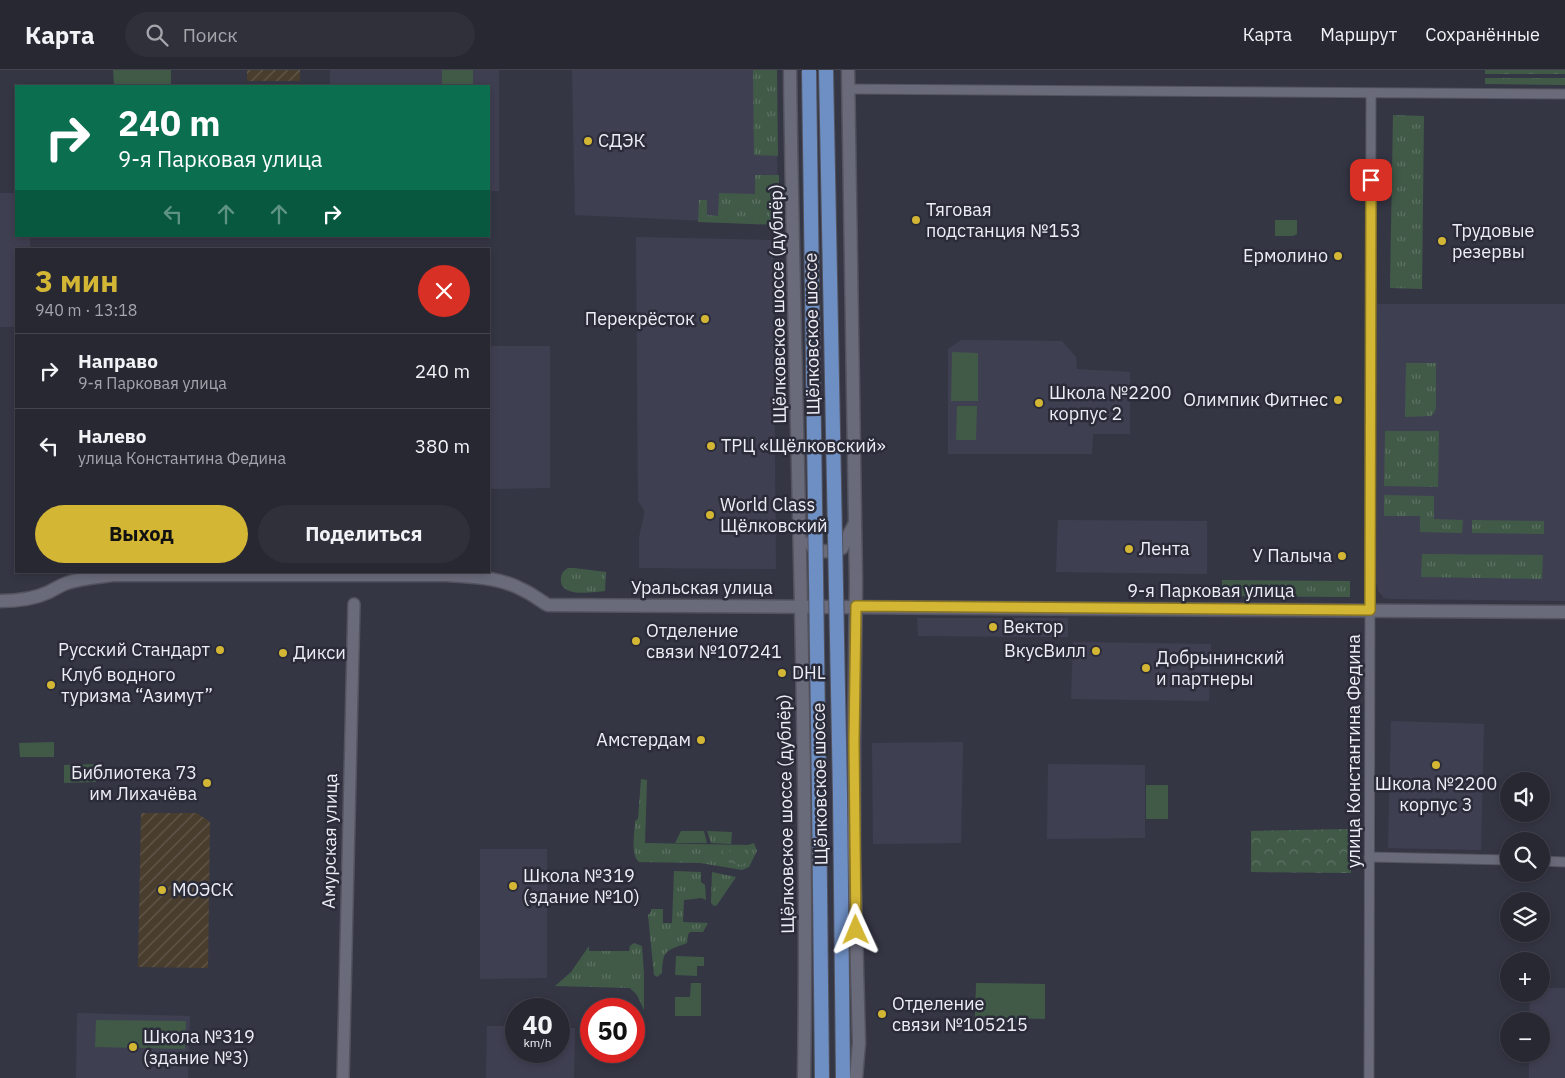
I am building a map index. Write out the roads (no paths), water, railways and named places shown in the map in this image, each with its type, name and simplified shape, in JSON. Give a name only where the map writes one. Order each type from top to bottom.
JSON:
[{"type":"main road","name":"Щёлковское шоссе (дублёр)","points":[[790,70],[805,822],[804,1078]]},
{"type":"main road","name":"Щёлковское шоссе","points":[[809,70],[820,794],[822,1078]]},
{"type":"main road","name":"Щёлковское шоссе","points":[[826,70],[840,794],[843,1078]]},
{"type":"main road","points":[[848,70],[856,606],[854,742],[859,1044],[856,1078]]},
{"type":"main road","points":[[800,526],[805,539],[813,548],[822,552],[831,552],[842,548],[855,522]]},
{"type":"main road","name":"Уральская улица","points":[[7,601],[32,598],[48,593],[66,583],[82,579],[113,575],[447,575],[502,582],[520,588],[548,605],[856,606]]},
{"type":"main road","name":"9-я Парковая улица","points":[[856,606],[1565,612]]},
{"type":"street","points":[[848,89],[1565,94]]},
{"type":"street","name":"улица Константина Федина","points":[[1369,1078],[1371,94]]},
{"type":"street","name":"Амурская улица","points":[[342,1078],[354,604]]},
{"type":"street","points":[[1370,857],[1500,860]]},
{"type":"street","points":[[1550,861],[1565,862]]},
{"type":"street","points":[[859,1044],[860,1078]]},
{"type":"place","name":"СДЭК","points":[[588,141]]},
{"type":"place","name":"Тяговая подстанция №153","points":[[916,220]]},
{"type":"place","name":"Трудовые резервы","points":[[1442,241]]},
{"type":"place","name":"Ермолино","points":[[1338,256]]},
{"type":"place","name":"Перекрёсток","points":[[705,319]]},
{"type":"place","name":"Олимпик Фитнес","points":[[1338,400]]},
{"type":"place","name":"Школа №2200 корпус 2","points":[[1039,403]]},
{"type":"place","name":"ТРЦ «Щёлковский»","points":[[711,446]]},
{"type":"place","name":"World Class Щёлковский","points":[[710,515]]},
{"type":"place","name":"Лента","points":[[1129,549]]},
{"type":"place","name":"У Палыча","points":[[1342,556]]},
{"type":"place","name":"Вектор","points":[[993,627]]},
{"type":"place","name":"Отделение связи №107241","points":[[636,641]]},
{"type":"place","name":"Русский Стандарт","points":[[220,650]]},
{"type":"place","name":"ВкусВилл","points":[[1096,651]]},
{"type":"place","name":"Дикси","points":[[283,653]]},
{"type":"place","name":"Добрынинский и партнеры","points":[[1146,668]]},
{"type":"place","name":"DHL","points":[[782,673]]},
{"type":"place","name":"Клуб водного туризма “Азимут”","points":[[51,685]]},
{"type":"place","name":"Амстердам","points":[[701,740]]},
{"type":"place","name":"Школа №2200 корпус 3","points":[[1436,765]]},
{"type":"place","name":"Библиотека 73 им Лихачёва","points":[[207,783]]},
{"type":"place","name":"Школа №319 (здание №10)","points":[[513,886]]},
{"type":"place","name":"МОЭСК","points":[[162,890]]},
{"type":"place","name":"Отделение связи №105215","points":[[882,1014]]},
{"type":"place","name":"Школа №319 (здание №3)","points":[[133,1047]]}]
